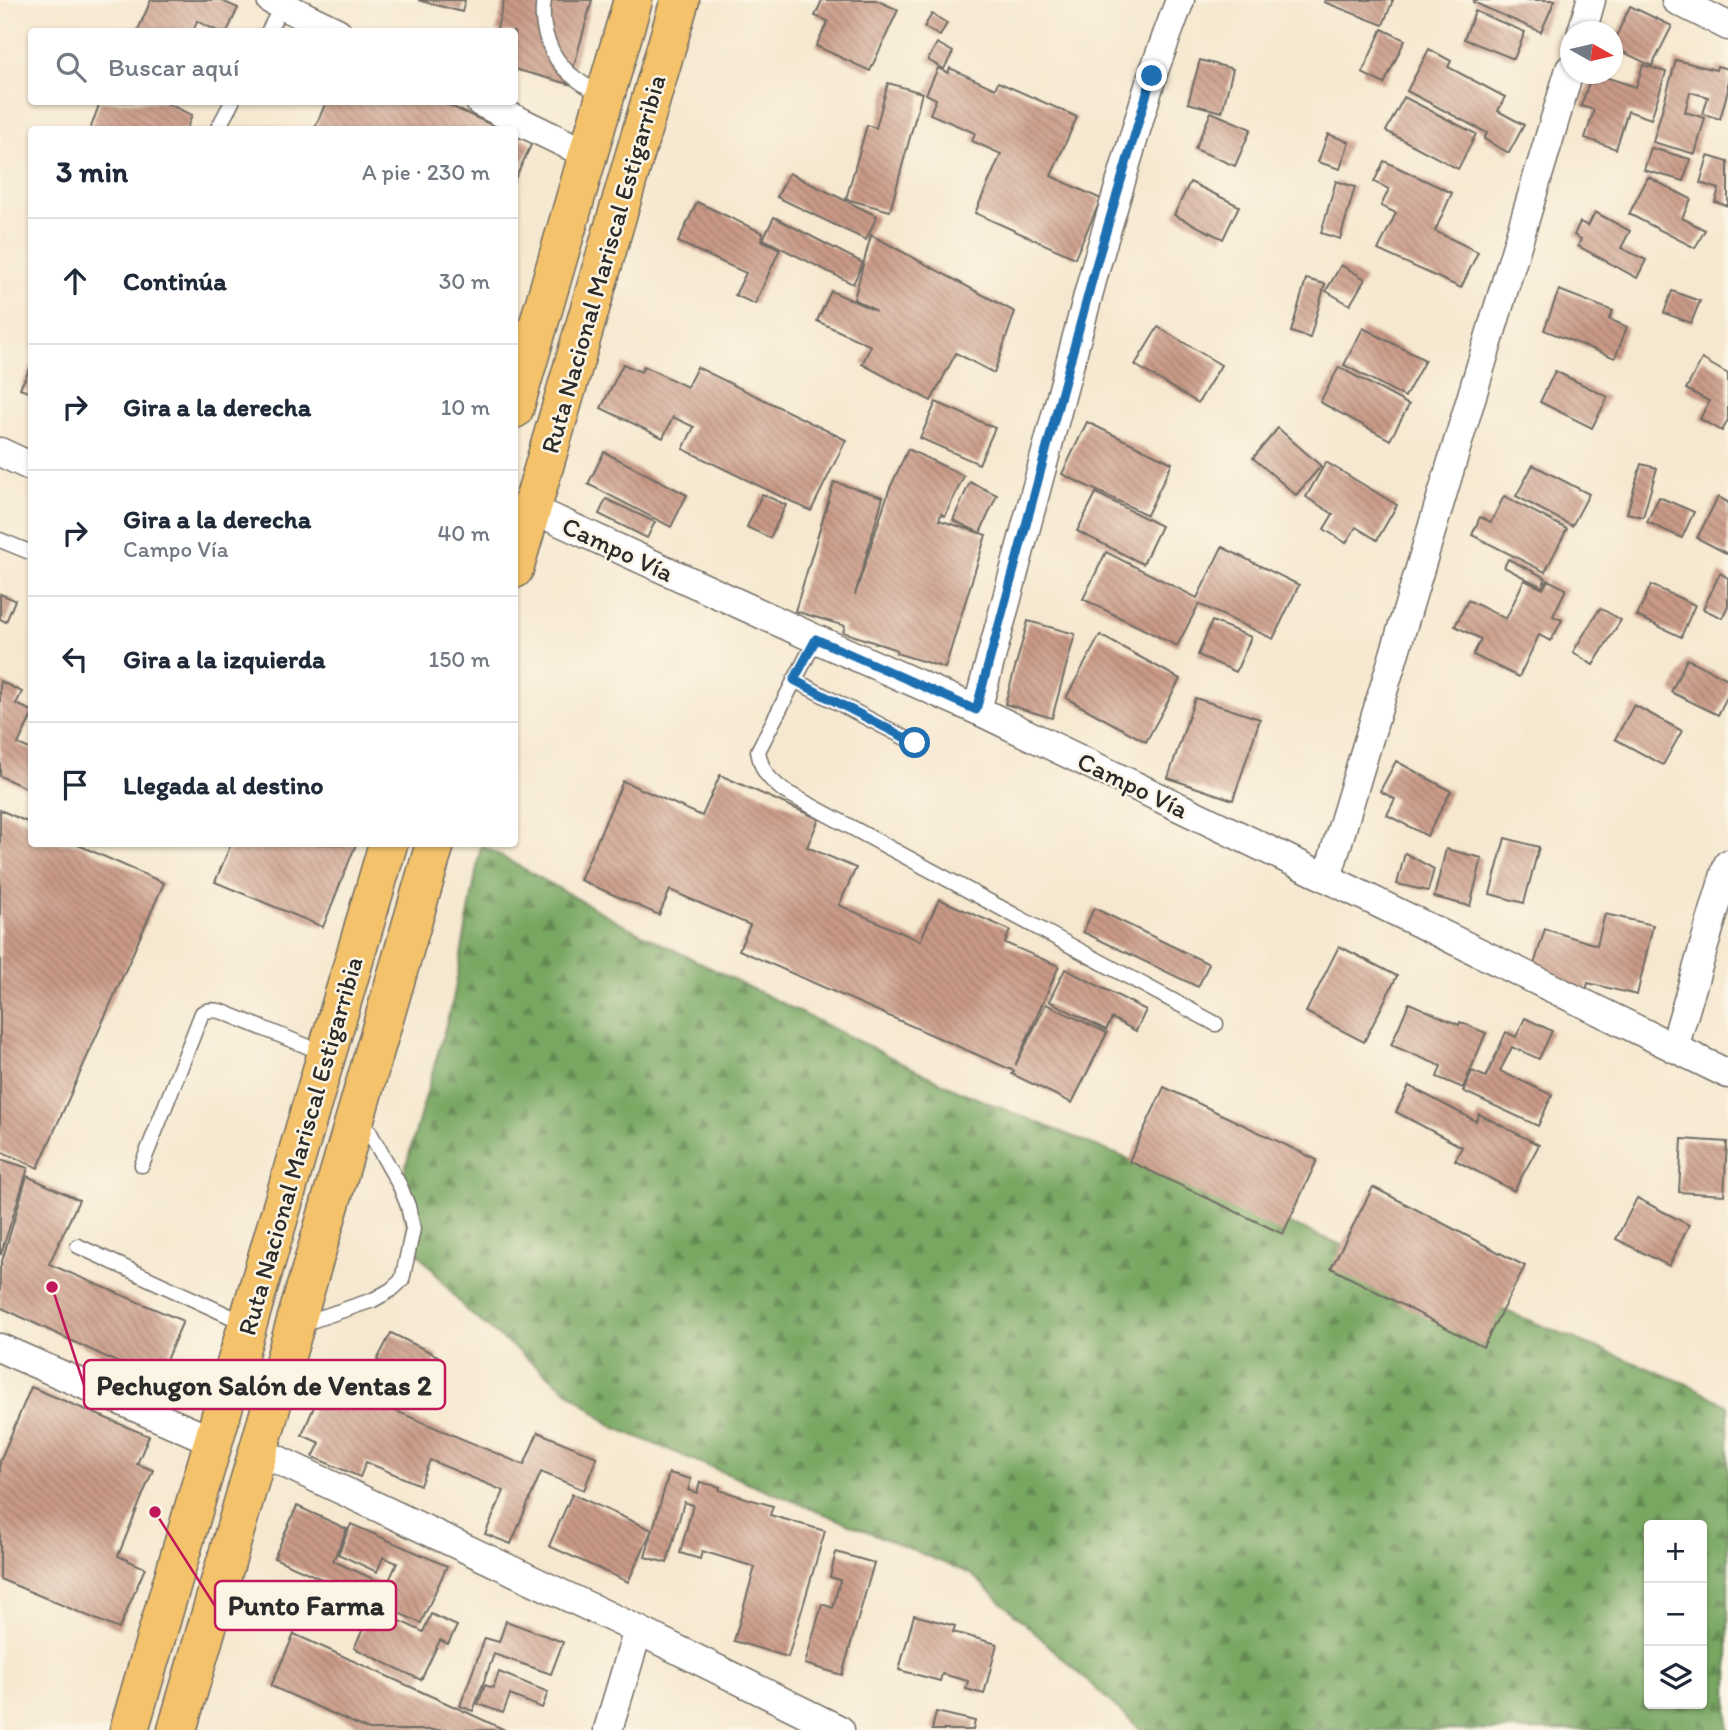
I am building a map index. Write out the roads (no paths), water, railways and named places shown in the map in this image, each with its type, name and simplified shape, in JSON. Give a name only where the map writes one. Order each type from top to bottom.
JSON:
[{"type":"highway","name":"Ruta Nacional Mariscal Estigarribia","points":[[518,395],[634,0]]},
{"type":"highway","name":"Ruta Nacional Mariscal Estigarribia","points":[[518,556],[680,0]]},
{"type":"highway","name":"Ruta Nacional Mariscal Estigarribia","points":[[129,1730],[387,847]]},
{"type":"highway","name":"Ruta Nacional Mariscal Estigarribia","points":[[177,1730],[434,847]]},
{"type":"street","points":[[976,710],[1097,262],[1152,76],[1180,0]]},
{"type":"street","points":[[1585,21],[1591,0]]},
{"type":"street","points":[[1675,0],[1728,26]]},
{"type":"street","points":[[279,2],[329,28]]},
{"type":"street","points":[[1327,878],[1565,84]]},
{"type":"street","points":[[486,105],[589,155]]},
{"type":"street","points":[[0,453],[28,465]]},
{"type":"street","name":"Campo Vía","points":[[532,509],[976,710],[1728,1074]]},
{"type":"street","points":[[1674,1048],[1728,864]]},
{"type":"street","points":[[0,1348],[215,1442]]},
{"type":"street","points":[[259,1451],[638,1630],[840,1730]]},
{"type":"street","points":[[608,1730],[638,1630]]},
{"type":"lane","points":[[544,0],[543,27],[558,60],[568,73],[605,97]]},
{"type":"lane","points":[[269,28],[279,2]]},
{"type":"lane","points":[[219,126],[230,105]]},
{"type":"lane","points":[[0,540],[28,551]]},
{"type":"lane","points":[[816,639],[758,751],[762,767],[770,779],[784,791],[1216,1024]]},
{"type":"lane","points":[[794,680],[915,743]]},
{"type":"lane","points":[[142,1165],[202,1013],[206,1010],[223,1012],[327,1054]]},
{"type":"lane","points":[[295,1326],[373,1300],[402,1280],[413,1229],[408,1206],[400,1186],[357,1110]]},
{"type":"lane","points":[[78,1247],[248,1324]]},
{"type":"place","name":"Pechugon Salón de Ventas 2","points":[[52,1287]]},
{"type":"place","name":"Punto Farma","points":[[155,1512]]}]
